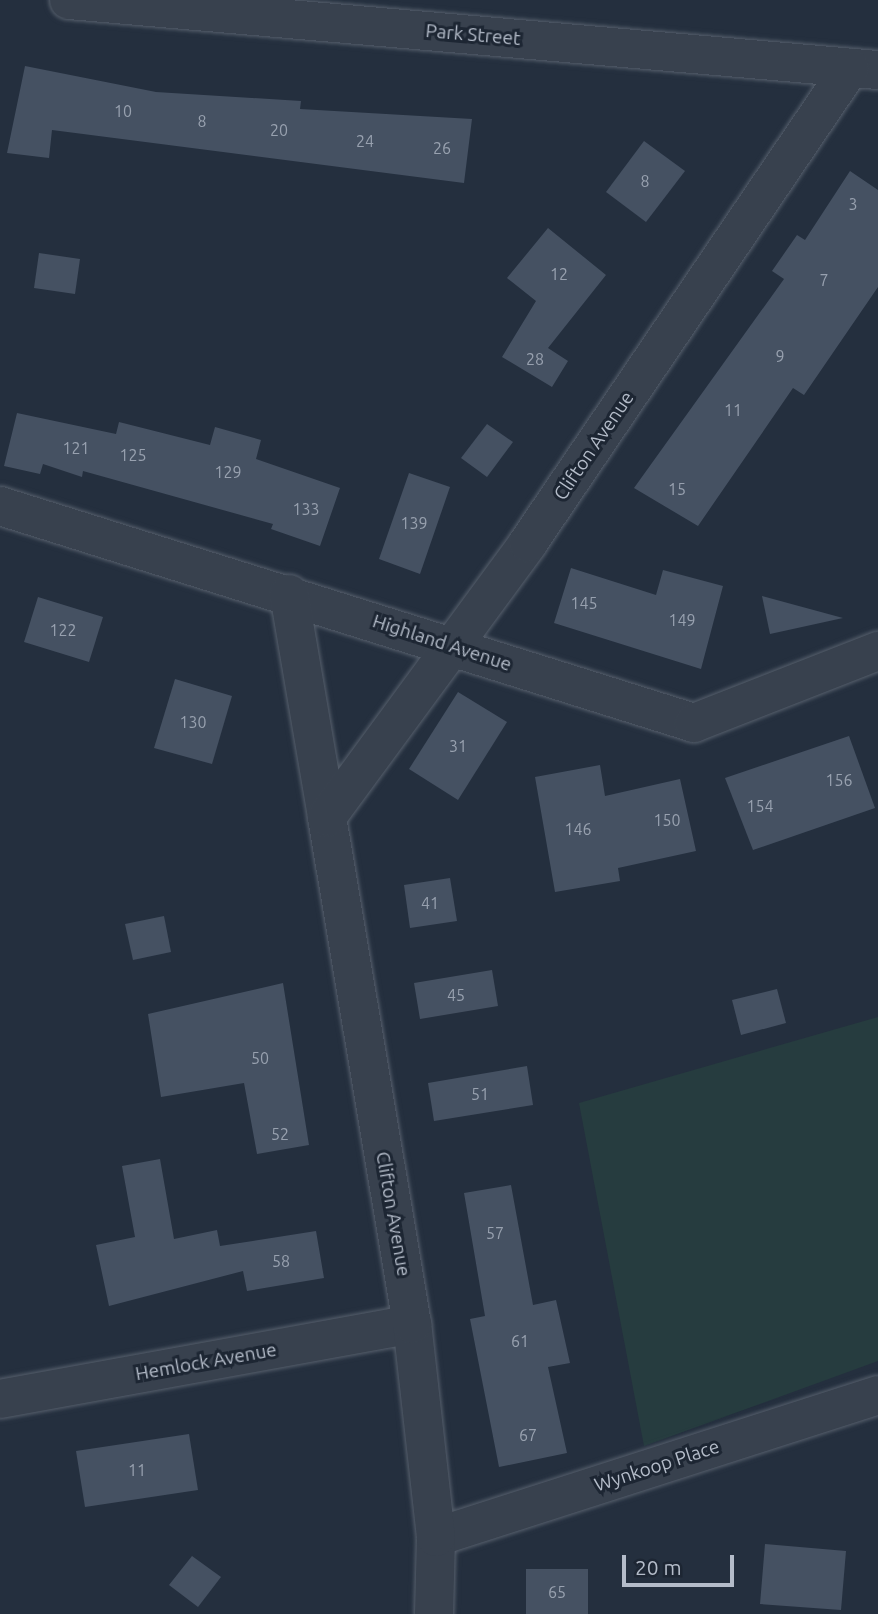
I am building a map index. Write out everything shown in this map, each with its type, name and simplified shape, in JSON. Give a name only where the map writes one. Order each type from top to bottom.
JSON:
[{"type":"street","name":"Park Street","points":[[69,0],[864,69]]},
{"type":"street","name":"Clifton Avenue","points":[[327,817],[864,69]]},
{"type":"street","name":"Highland Avenue","points":[[0,506],[289,594],[694,723],[878,651]]},
{"type":"street","name":"Clifton Avenue","points":[[289,594],[412,1324],[436,1537],[435,1614]]},
{"type":"street","name":"Hemlock Avenue","points":[[0,1399],[412,1324]]},
{"type":"street","name":"Wynkoop Place","points":[[436,1537],[878,1395]]},
{"type":"green space","points":[[878,1017],[878,1361],[644,1446],[579,1103]]},
{"type":"building","points":[[25,66],[156,92],[301,101],[300,109],[472,119],[464,183],[52,130],[49,158],[7,153]]},
{"type":"building","points":[[644,141],[685,171],[646,222],[606,192]]},
{"type":"building","points":[[850,171],[878,190],[878,287],[804,395],[793,388],[698,526],[634,488],[784,279],[772,271],[797,235],[805,240]]},
{"type":"building","points":[[548,228],[606,275],[548,348],[568,361],[552,387],[502,357],[536,301],[507,278]]},
{"type":"building","points":[[39,253],[80,259],[75,294],[34,288]]},
{"type":"building","points":[[17,413],[116,434],[119,422],[210,445],[215,427],[261,440],[256,459],[340,488],[320,546],[271,529],[273,524],[83,471],[82,477],[43,464],[40,474],[4,466]]},
{"type":"building","points":[[487,424],[513,442],[487,477],[461,458]]},
{"type":"building","points":[[409,473],[450,487],[420,574],[379,559]]},
{"type":"building","points":[[571,568],[656,595],[663,570],[723,586],[701,669],[554,623]]},
{"type":"building","points":[[762,596],[843,618],[770,634]]},
{"type":"building","points":[[38,597],[103,617],[89,662],[24,642]]},
{"type":"building","points":[[175,679],[232,696],[212,764],[154,748]]},
{"type":"building","points":[[458,692],[507,722],[458,800],[409,769]]},
{"type":"building","points":[[849,736],[875,808],[753,850],[725,778]]},
{"type":"building","points":[[600,765],[605,796],[680,779],[696,851],[618,868],[620,881],[555,892],[535,777]]},
{"type":"building","points":[[450,878],[457,921],[410,928],[404,885]]},
{"type":"building","points":[[164,916],[171,952],[133,960],[125,924]]},
{"type":"building","points":[[492,970],[498,1006],[420,1019],[414,983]]},
{"type":"building","points":[[283,983],[309,1145],[257,1154],[244,1083],[161,1097],[148,1014]]},
{"type":"building","points":[[777,989],[786,1023],[741,1035],[732,1000]]},
{"type":"building","points":[[527,1066],[533,1105],[434,1121],[428,1083]]},
{"type":"building","points":[[160,1159],[174,1239],[217,1230],[220,1246],[316,1231],[324,1278],[247,1291],[243,1271],[109,1306],[96,1245],[135,1237],[122,1166]]},
{"type":"building","points":[[511,1185],[533,1305],[556,1300],[570,1363],[548,1367],[567,1453],[499,1467],[470,1319],[485,1316],[464,1193]]},
{"type":"building","points":[[189,1434],[198,1490],[85,1507],[76,1451]]},
{"type":"building","points":[[765,1544],[846,1551],[841,1610],[760,1604]]},
{"type":"building","points":[[192,1556],[221,1577],[198,1607],[169,1585]]},
{"type":"building","points":[[526,1569],[588,1569],[588,1614],[526,1614]]}]
